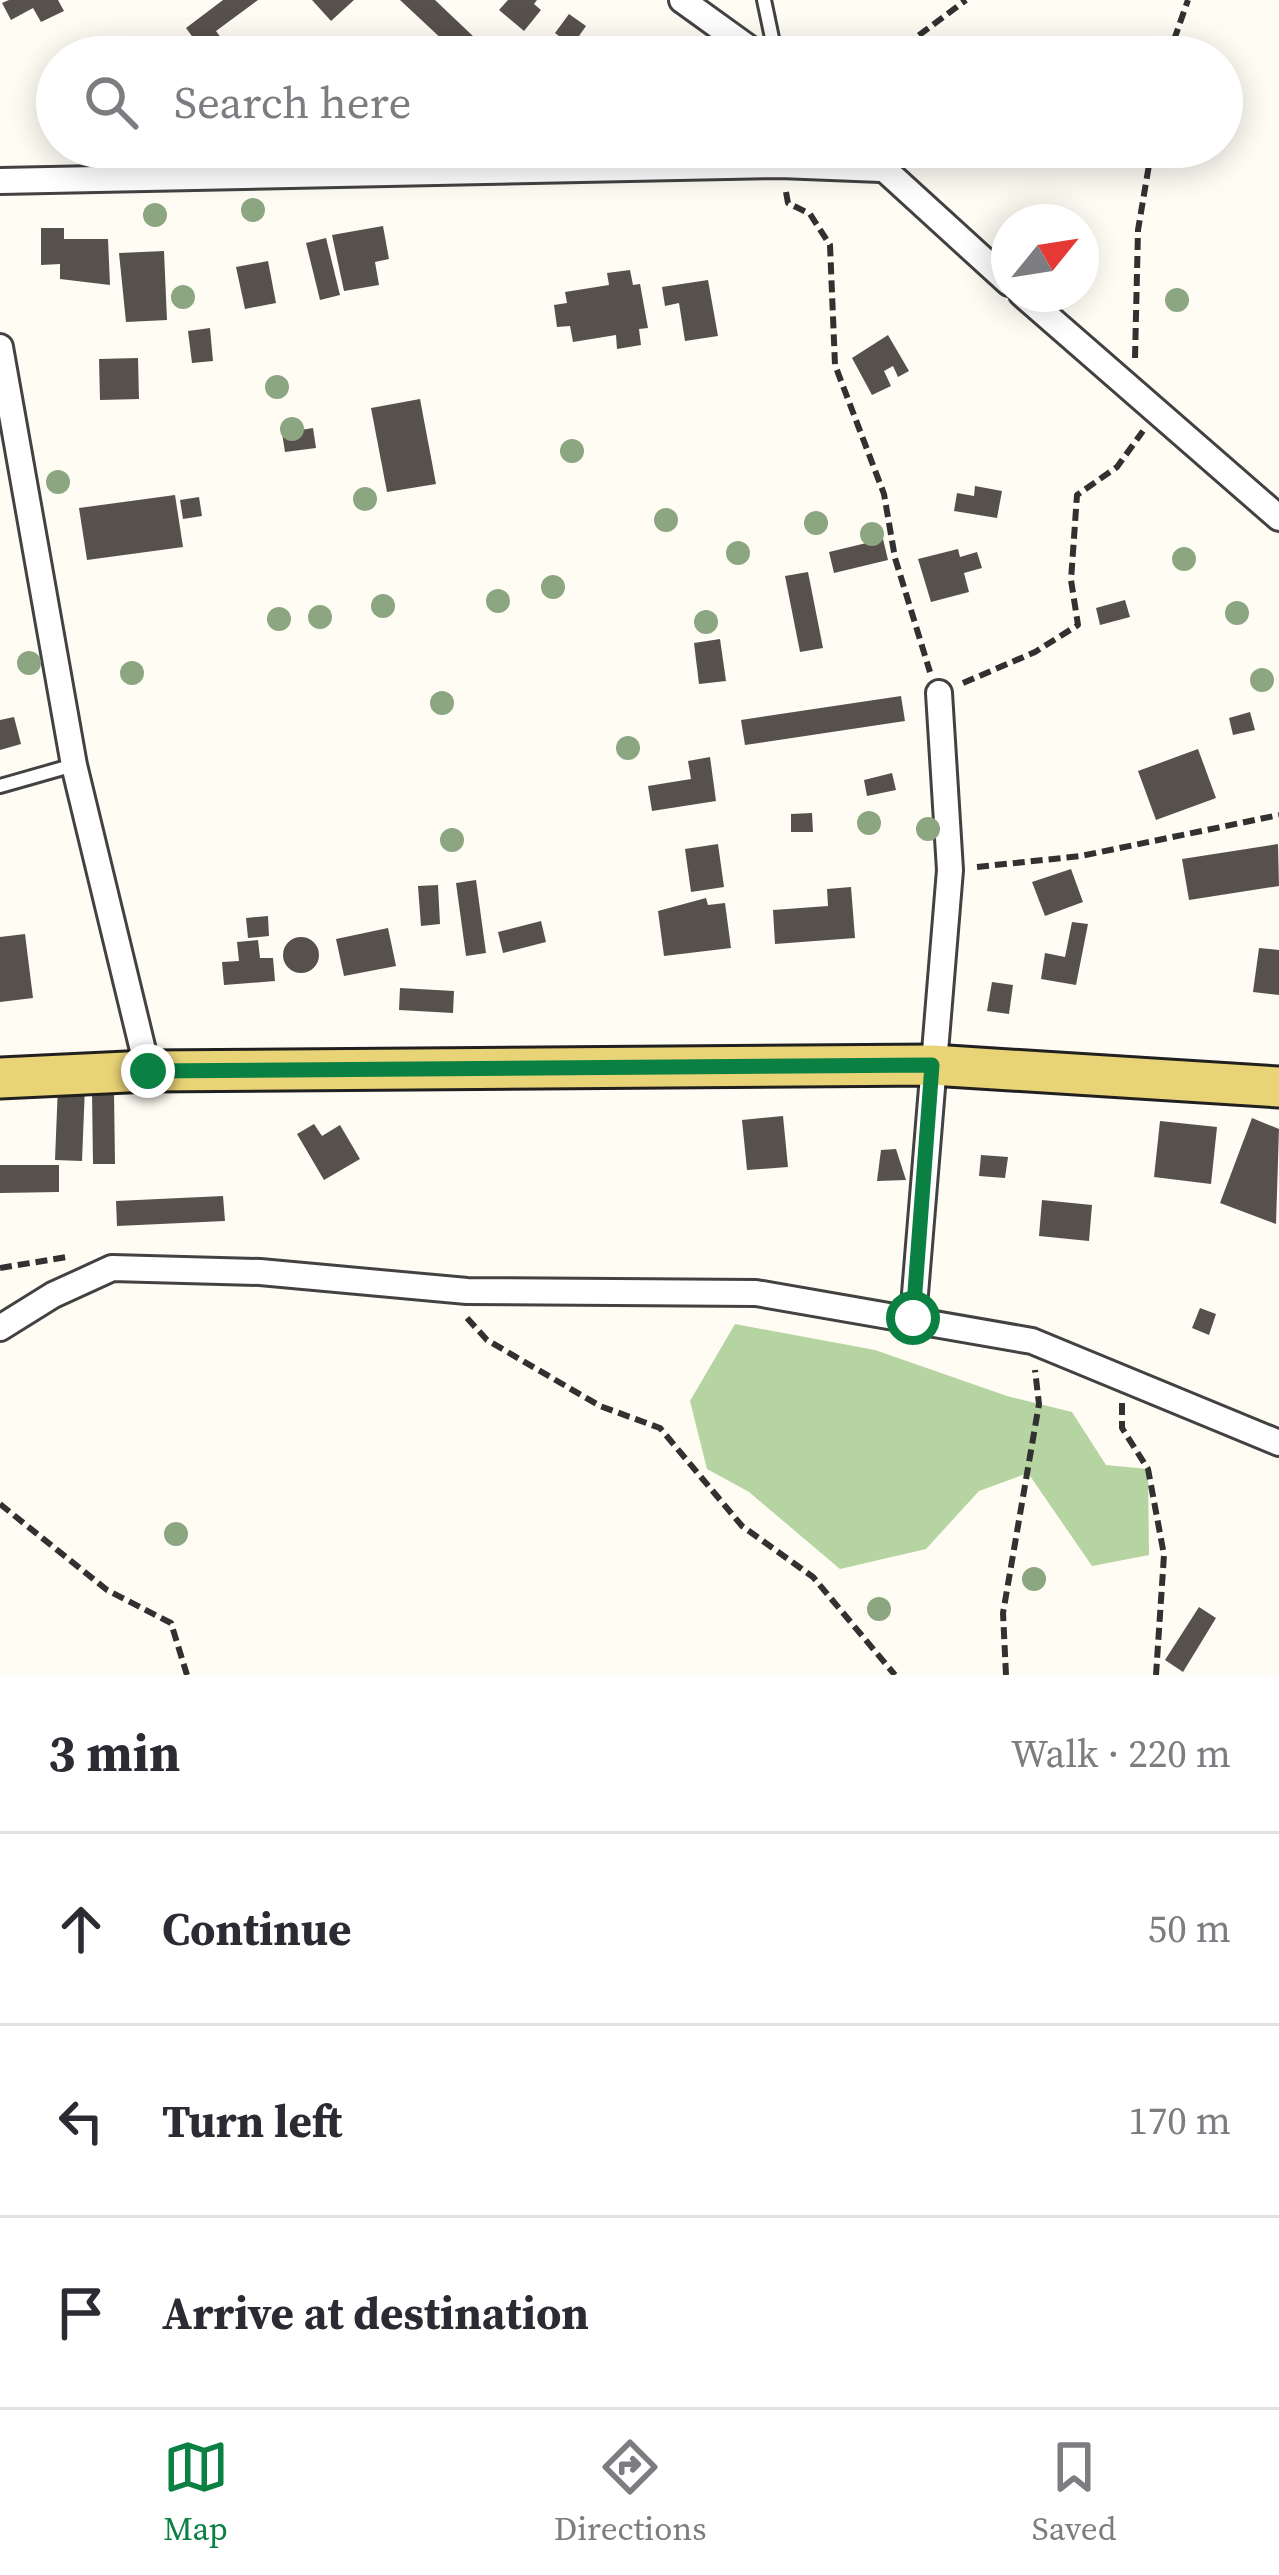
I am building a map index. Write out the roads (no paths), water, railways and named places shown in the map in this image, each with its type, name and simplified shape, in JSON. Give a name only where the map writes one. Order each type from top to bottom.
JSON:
[{"type":"main road","points":[[0,1078],[148,1071],[932,1065],[1279,1088]]},
{"type":"street","points":[[682,0],[731,36]]},
{"type":"street","points":[[0,181],[634,168]]},
{"type":"street","points":[[841,168],[881,170],[991,267]]},
{"type":"street","points":[[1042,312],[1279,518]]},
{"type":"street","points":[[0,347],[74,765],[148,1071]]},
{"type":"street","points":[[913,1318],[950,870],[939,693]]},
{"type":"street","points":[[0,1328],[53,1295],[112,1268],[260,1272],[440,1289],[756,1293],[1032,1341],[1279,1443]]},
{"type":"lane","points":[[764,0],[772,36]]},
{"type":"lane","points":[[0,786],[74,765]]}]
